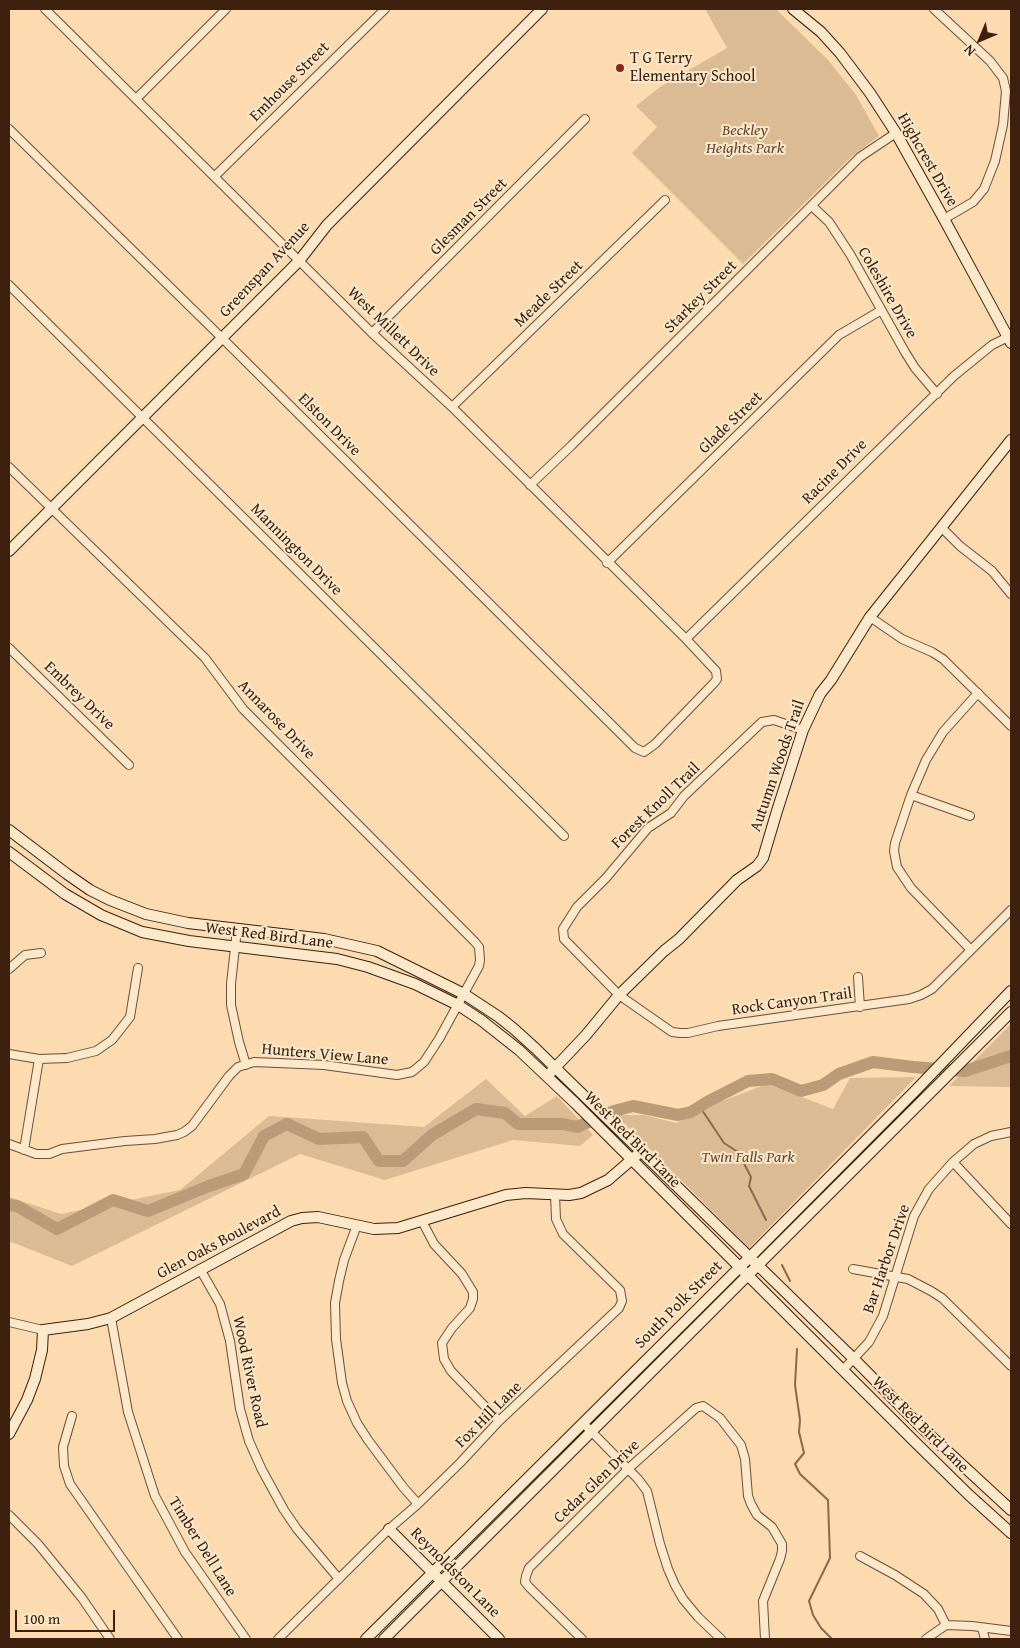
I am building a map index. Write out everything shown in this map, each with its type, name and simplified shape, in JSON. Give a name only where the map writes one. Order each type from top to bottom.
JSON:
[{"type":"main road","name":"Greenspan Avenue","points":[[9,551],[299,260],[327,225],[542,9]]},
{"type":"main road","name":"Highcrest Drive","points":[[793,9],[821,32],[840,53],[896,133],[1010,338]]},
{"type":"main road","name":"Autumn Woods Trail","points":[[546,1076],[586,1034],[619,995],[679,939],[737,880],[756,866],[763,858],[803,730],[820,694],[831,680],[870,617],[1011,440]]},
{"type":"main road","name":"West Red Bird Lane","points":[[9,830],[90,890],[146,914],[237,929],[324,939],[377,951],[464,994],[514,1029],[583,1094],[920,1426],[1011,1510]]},
{"type":"main road","name":"West Red Bird Lane","points":[[9,852],[65,894],[101,915],[142,932],[189,941],[338,959],[403,979],[458,1005],[503,1036],[575,1103],[969,1495],[1011,1533]]},
{"type":"main road","points":[[142,932],[146,914]]},
{"type":"main road","name":"South Polk Street","points":[[366,1639],[749,1258],[915,1091],[1011,991]]},
{"type":"main road","name":"South Polk Street","points":[[384,1639],[1011,1012]]},
{"type":"main road","name":"Glen Oaks Boulevard","points":[[43,1330],[88,1324],[111,1318],[291,1221],[318,1217],[374,1229],[393,1229],[506,1195],[526,1193],[574,1194],[594,1188],[608,1180],[641,1151]]},
{"type":"main road","points":[[9,1434],[27,1400],[35,1379],[42,1350],[43,1330]]},
{"type":"main road","name":"Reynoldston Lane","points":[[389,1529],[499,1639]]},
{"type":"street","name":"West Millett Drive","points":[[45,9],[137,98],[372,333],[452,407],[686,639],[716,671],[717,679]]},
{"type":"street","points":[[137,98],[226,9]]},
{"type":"street","name":"Emhouse Street","points":[[215,176],[384,9]]},
{"type":"street","points":[[934,9],[990,61],[1003,78],[1006,91],[1003,125],[995,161],[984,189],[973,202],[944,219]]},
{"type":"street","name":"Glesman Street","points":[[372,333],[585,120]]},
{"type":"street","name":"Elston Drive","points":[[9,129],[628,742],[640,751],[644,752],[649,749],[717,679]]},
{"type":"street","name":"Starkey Street","points":[[530,485],[860,157],[896,133]]},
{"type":"street","name":"Meade Street","points":[[452,407],[665,200]]},
{"type":"street","name":"Coleshire Drive","points":[[812,206],[828,222],[850,254],[880,311],[915,368],[937,394]]},
{"type":"street","name":"Mannington Drive","points":[[9,284],[564,836]]},
{"type":"street","name":"Glade Street","points":[[608,563],[838,335],[880,311]]},
{"type":"street","name":"Racine Drive","points":[[686,639],[954,376],[992,345],[1010,338]]},
{"type":"street","name":"Annarose Drive","points":[[9,467],[205,658],[243,709],[476,942],[479,947],[479,966],[458,1005]]},
{"type":"street","points":[[942,528],[960,546],[988,568],[1011,594]]},
{"type":"street","points":[[870,617],[894,634],[943,659],[1011,726]]},
{"type":"street","name":"Embrey Drive","points":[[9,648],[129,765]]},
{"type":"street","points":[[971,950],[911,888],[898,867],[894,851],[911,795],[926,760],[943,732],[978,693]]},
{"type":"street","name":"Forest Knoll Trail","points":[[574,949],[564,939],[563,929],[566,922],[577,907],[606,878],[648,828],[670,813],[684,796],[762,722],[774,720],[803,730]]},
{"type":"street","points":[[911,795],[970,816]]},
{"type":"street","name":"Rock Canyon Trail","points":[[574,949],[619,995],[672,1032],[688,1033],[718,1026],[909,999],[927,992],[1011,910]]},
{"type":"street","points":[[237,929],[234,946],[231,1005],[246,1065]]},
{"type":"street","points":[[9,969],[25,956],[41,953]]},
{"type":"street","points":[[9,1054],[39,1059],[67,1058],[86,1055],[96,1051],[112,1040],[130,1018],[138,968]]},
{"type":"street","points":[[858,977],[860,1007]]},
{"type":"street","name":"Hunters View Lane","points":[[9,1144],[36,1154],[49,1154],[62,1149],[155,1139],[184,1132],[192,1126],[229,1076],[238,1067],[254,1062],[324,1065],[397,1075],[408,1073],[419,1068],[424,1062],[458,1005]]},
{"type":"street","points":[[24,1150],[39,1059]]},
{"type":"street","name":"Bar Harbor Drive","points":[[843,1370],[869,1342],[883,1316],[914,1216],[929,1189],[953,1162],[974,1144],[996,1134],[1011,1132]]},
{"type":"street","points":[[953,1162],[1011,1224]]},
{"type":"street","name":"Fox Hill Lane","points":[[278,1639],[389,1529],[460,1463],[499,1422],[619,1308],[622,1301],[620,1290],[563,1234],[555,1213],[555,1195]]},
{"type":"street","points":[[422,1221],[434,1244],[462,1274],[472,1292],[473,1299],[470,1308],[452,1328],[442,1343],[444,1359],[451,1371],[499,1422]]},
{"type":"street","points":[[357,1225],[342,1267],[335,1303],[336,1339],[342,1383],[347,1401],[368,1440],[418,1504]]},
{"type":"street","name":"Wood River Road","points":[[200,1269],[223,1312],[230,1340],[240,1409],[262,1470],[274,1494],[297,1529],[339,1579]]},
{"type":"street","points":[[853,1269],[908,1279],[942,1298],[1011,1366]]},
{"type":"street","name":"Timber Dell Lane","points":[[111,1318],[128,1412],[155,1496],[185,1552],[246,1639]]},
{"type":"street","name":"Glen Oaks Boulevard","points":[[9,1322],[43,1330]]},
{"type":"street","name":"Cedar Glen Drive","points":[[582,1639],[529,1588],[525,1582],[529,1568],[628,1470],[696,1408],[703,1406],[711,1410],[728,1427],[741,1446],[745,1458],[748,1496],[751,1504],[757,1515],[772,1527],[782,1544],[780,1559],[763,1601],[765,1639]]},
{"type":"street","points":[[72,1416],[63,1447],[64,1466],[70,1484],[178,1639]]},
{"type":"street","points":[[583,1423],[647,1491],[660,1544],[675,1585],[683,1599],[698,1617],[721,1639]]},
{"type":"street","points":[[9,1515],[38,1544],[82,1598],[110,1639]]},
{"type":"street","points":[[860,1556],[895,1574],[924,1594],[938,1609],[946,1625]]},
{"type":"street","points":[[926,1639],[946,1625],[972,1626],[1011,1632]]},
{"type":"street","points":[[982,1628],[985,1639]]},
{"type":"green space","name":"Beckley Heights Park","points":[[705,9],[776,9],[828,60],[856,95],[879,136],[851,157],[743,264],[632,153],[657,127],[636,106],[660,87],[727,48]]},
{"type":"green space","points":[[1011,1024],[1011,1087],[949,1086]]},
{"type":"green space","name":"Twin Falls Park","points":[[916,1077],[749,1248],[616,1115],[644,1115],[676,1123],[717,1103],[767,1084],[833,1109],[850,1078]]},
{"type":"green space","points":[[486,1079],[525,1116],[557,1096],[593,1135],[580,1146],[513,1140],[385,1180],[300,1154],[72,1266],[9,1241],[9,1197],[61,1214],[180,1190],[269,1116],[424,1127]]},
{"type":"waterway","points":[[9,1205],[17,1206],[57,1229],[113,1200],[148,1211],[244,1174],[264,1136],[287,1124],[319,1139],[363,1137],[379,1161],[403,1161],[432,1135],[476,1109],[505,1113],[518,1124],[563,1124],[577,1127],[614,1111],[633,1106],[678,1115],[691,1112],[748,1081],[772,1079],[801,1091],[823,1085],[839,1074],[873,1062],[965,1071],[1011,1056]]},
{"type":"waterway","points":[[700,1107],[724,1143],[738,1152],[751,1177],[749,1186],[766,1220]]},
{"type":"waterway","points":[[782,1265],[790,1281]]},
{"type":"waterway","points":[[797,1349],[795,1385],[800,1420],[799,1432],[804,1453],[795,1464],[800,1474],[828,1500],[830,1558],[809,1601],[813,1615],[821,1628],[832,1639]]},
{"type":"place","name":"T G Terry Elementary School","points":[[620,68]]}]
